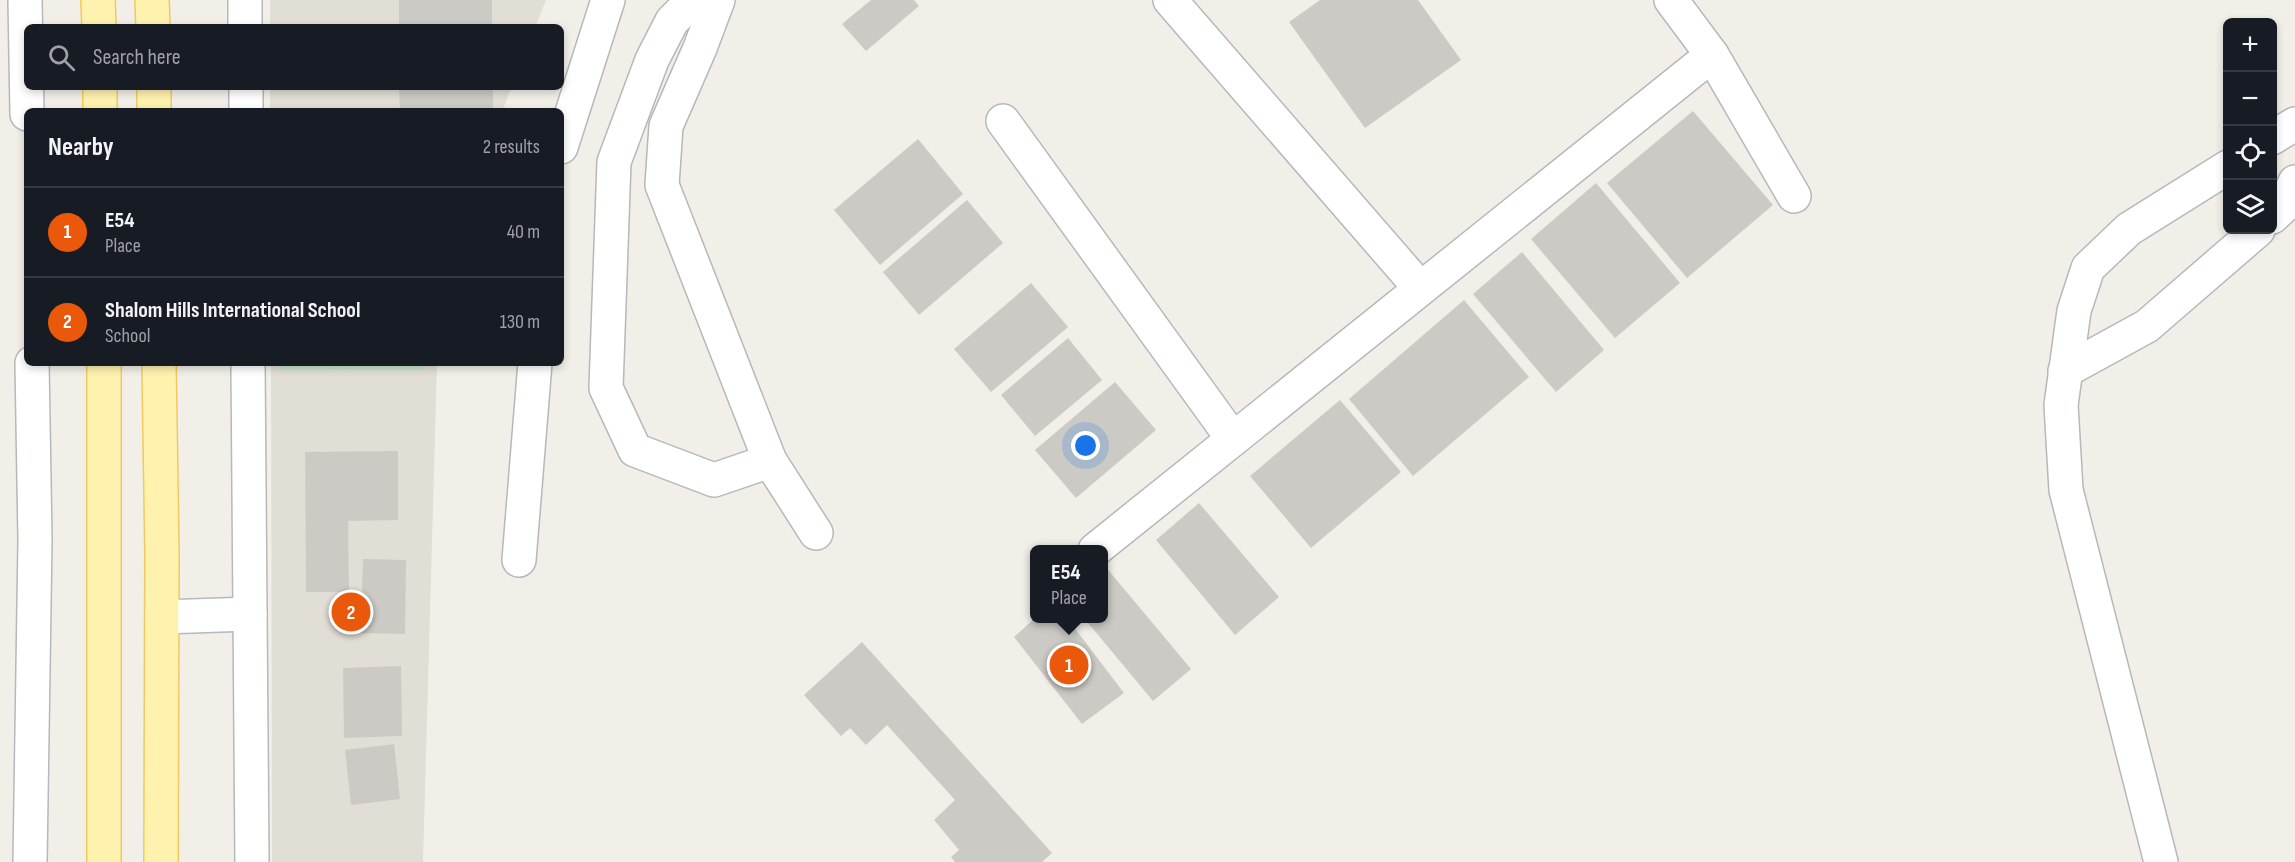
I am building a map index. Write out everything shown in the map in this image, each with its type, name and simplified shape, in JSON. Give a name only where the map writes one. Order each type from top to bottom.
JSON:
[{"type":"main road","points":[[98,0],[99,24]]},
{"type":"main road","points":[[152,0],[153,24]]},
{"type":"main road","points":[[100,90],[100,108]]},
{"type":"main road","points":[[154,90],[154,108]]},
{"type":"main road","points":[[104,366],[104,862]]},
{"type":"main road","points":[[159,366],[162,617],[161,862]]},
{"type":"street","points":[[25,0],[25,24]]},
{"type":"street","points":[[245,0],[245,24]]},
{"type":"street","points":[[564,138],[608,0]]},
{"type":"street","points":[[693,0],[672,21],[652,60],[614,162],[606,388],[635,450],[714,480],[770,461]]},
{"type":"street","points":[[718,0],[666,126],[662,185],[770,461],[816,533]]},
{"type":"street","points":[[1170,0],[1420,288]]},
{"type":"street","points":[[1671,0],[1712,55],[1794,196]]},
{"type":"street","points":[[1100,545],[1712,55]]},
{"type":"street","points":[[27,90],[27,108]]},
{"type":"street","points":[[246,90],[246,108]]},
{"type":"street","points":[[1003,121],[1233,439]]},
{"type":"street","points":[[2277,135],[2295,124]]},
{"type":"street","points":[[2161,862],[2067,490],[2061,405],[2074,311],[2088,268],[2129,229],[2223,170]]},
{"type":"street","points":[[2277,212],[2284,206],[2295,182]]},
{"type":"street","points":[[2065,371],[2147,326],[2253,234]]},
{"type":"street","points":[[30,862],[35,540],[32,366]]},
{"type":"street","points":[[248,366],[252,862]]},
{"type":"street","points":[[519,560],[535,366]]},
{"type":"street","points":[[162,617],[250,614]]},
{"type":"shaded area","points":[[270,0],[546,0],[536,24],[270,24]]},
{"type":"shaded area","points":[[270,90],[511,90],[503,108],[270,108]]},
{"type":"shaded area","points":[[271,366],[437,366],[423,862],[272,862]]},
{"type":"green space","points":[[279,366],[424,366],[424,370],[279,369]]},
{"type":"building","points":[[399,0],[492,0],[492,24],[399,24]]},
{"type":"building","points":[[871,0],[914,0],[919,6],[866,51],[842,24]]},
{"type":"building","points":[[1320,0],[1418,0],[1461,60],[1365,128],[1289,22]]},
{"type":"building","points":[[399,90],[493,90],[493,108],[400,108]]},
{"type":"building","points":[[1693,111],[1773,205],[1687,278],[1607,183]]},
{"type":"building","points":[[918,139],[963,194],[880,265],[834,210]]},
{"type":"building","points":[[1596,183],[1680,283],[1615,338],[1531,239]]},
{"type":"building","points":[[967,200],[1003,243],[919,315],[883,272]]},
{"type":"building","points":[[1522,252],[1604,350],[1556,392],[1473,294]]},
{"type":"building","points":[[1031,283],[1068,327],[991,392],[954,349]]},
{"type":"building","points":[[1464,300],[1529,377],[1413,476],[1349,399]]},
{"type":"building","points":[[1068,338],[1102,380],[1035,436],[1001,395]]},
{"type":"building","points":[[1115,382],[1156,430],[1076,498],[1035,450]]},
{"type":"building","points":[[1340,400],[1401,472],[1311,548],[1250,476]]},
{"type":"building","points":[[398,451],[398,520],[348,521],[349,592],[306,592],[305,452]]},
{"type":"building","points":[[1199,503],[1279,597],[1235,635],[1156,540]]},
{"type":"building","points":[[363,559],[406,560],[405,634],[361,633]]},
{"type":"building","points":[[1108,570],[1191,669],[1153,701],[1088,623],[1108,623]]},
{"type":"building","points":[[1030,623],[1071,623],[1124,693],[1082,724],[1014,637]]},
{"type":"building","points":[[862,642],[1052,853],[1042,862],[955,862],[951,857],[959,850],[934,820],[955,800],[887,725],[866,745],[850,728],[841,736],[804,695]]},
{"type":"building","points":[[401,666],[402,736],[344,738],[343,668]]},
{"type":"building","points":[[394,744],[400,799],[351,805],[345,750]]},
{"type":"place","name":"Shalom Hills International School","points":[[351,612]]},
{"type":"place","name":"E54","points":[[1069,665]]}]
